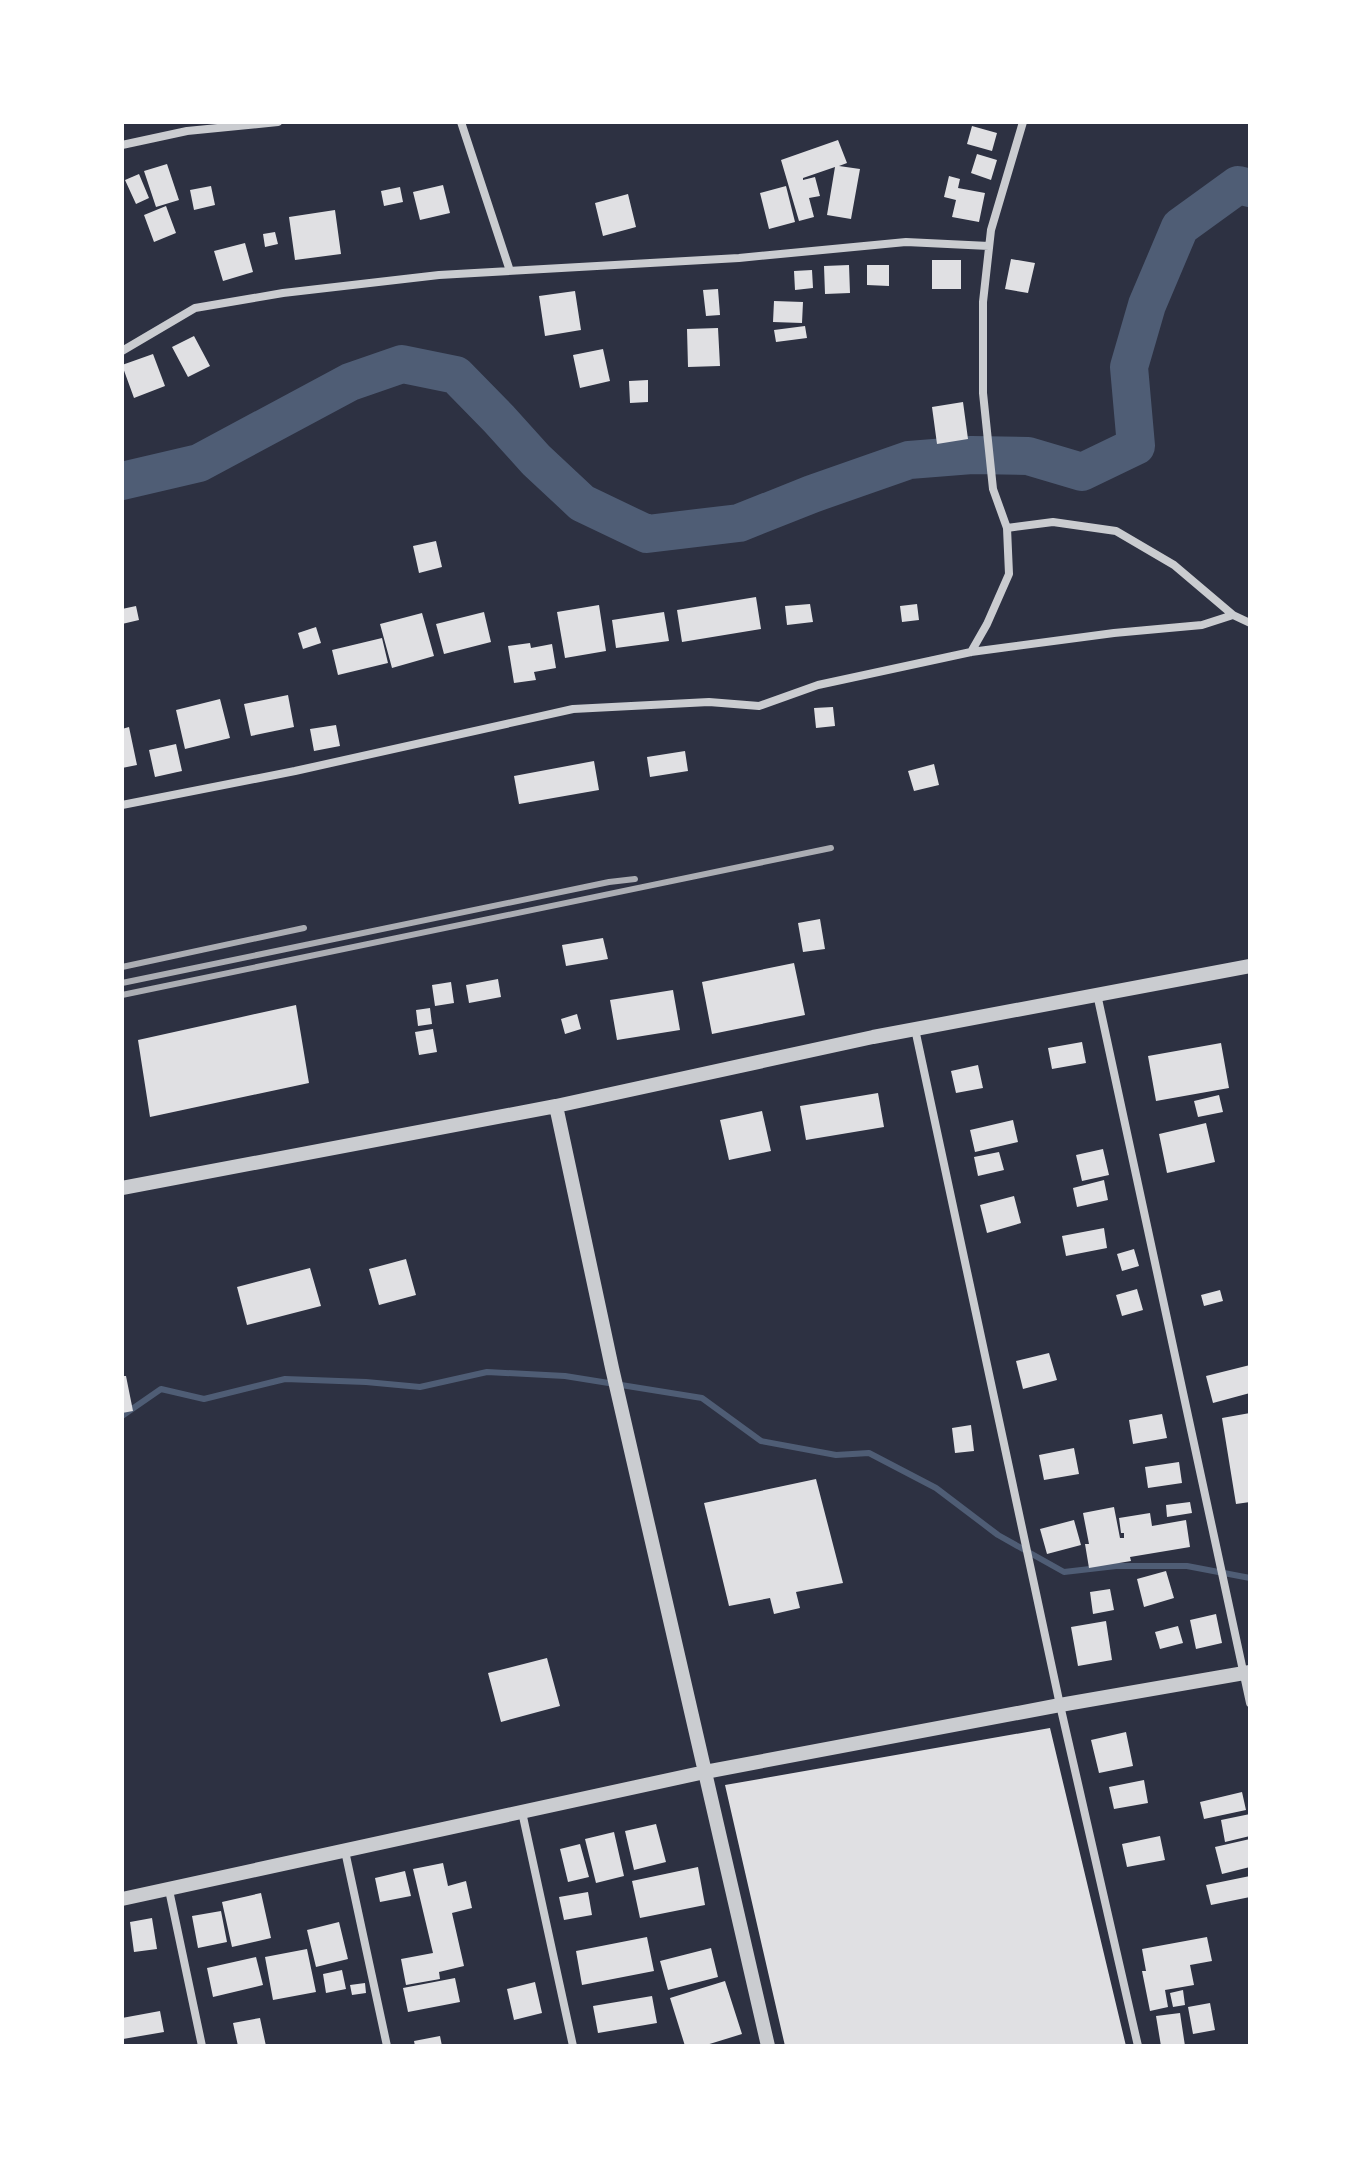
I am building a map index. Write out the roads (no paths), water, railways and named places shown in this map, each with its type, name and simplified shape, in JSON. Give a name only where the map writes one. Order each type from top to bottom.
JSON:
[{"type":"street","points":[[122,145],[187,131],[278,122]]},
{"type":"street","points":[[461,122],[510,271]]},
{"type":"street","points":[[971,652],[1009,574],[1007,528],[993,489],[983,393],[983,302],[991,230],[1023,122]]},
{"type":"street","points":[[122,351],[195,308],[283,293],[439,275],[739,258],[906,242],[989,246]]},
{"type":"street","points":[[1007,528],[1053,522],[1116,531],[1174,565],[1233,615],[1250,623]]},
{"type":"street","points":[[122,805],[295,771],[573,709],[709,702],[759,706],[818,685],[971,652],[1202,625],[1233,615]]},
{"type":"street","points":[[122,1188],[556,1106],[915,1029],[1250,966]]},
{"type":"street","points":[[1097,994],[1218,1557],[1247,1673],[1250,1703]]},
{"type":"street","points":[[915,1029],[1060,1705],[1138,2046]]},
{"type":"street","points":[[556,1106],[612,1368],[768,2046]]},
{"type":"street","points":[[122,1899],[705,1772],[1247,1673]]},
{"type":"street","points":[[522,1812],[573,2046]]},
{"type":"street","points":[[345,1851],[387,2046]]},
{"type":"street","points":[[169,1890],[202,2046]]},
{"type":"waterway","points":[[122,481],[199,463],[350,382],[402,364],[456,375],[536,460],[582,503],[647,534],[739,523],[909,460],[972,455],[1028,456],[1082,472],[1136,446],[1129,367],[1147,305],[1180,227],[1238,185],[1250,188]]},
{"type":"waterway","points":[[122,1416],[161,1389],[204,1399],[285,1379],[420,1387],[487,1372],[565,1376],[702,1398],[761,1441],[836,1455],[869,1453],[936,1488],[998,1535],[1064,1572],[1116,1566],[1187,1566],[1250,1578]]},
{"type":"railway","points":[[122,995],[831,848]]},
{"type":"railway","points":[[122,983],[635,879]]},
{"type":"railway","points":[[122,967],[304,928]]}]
